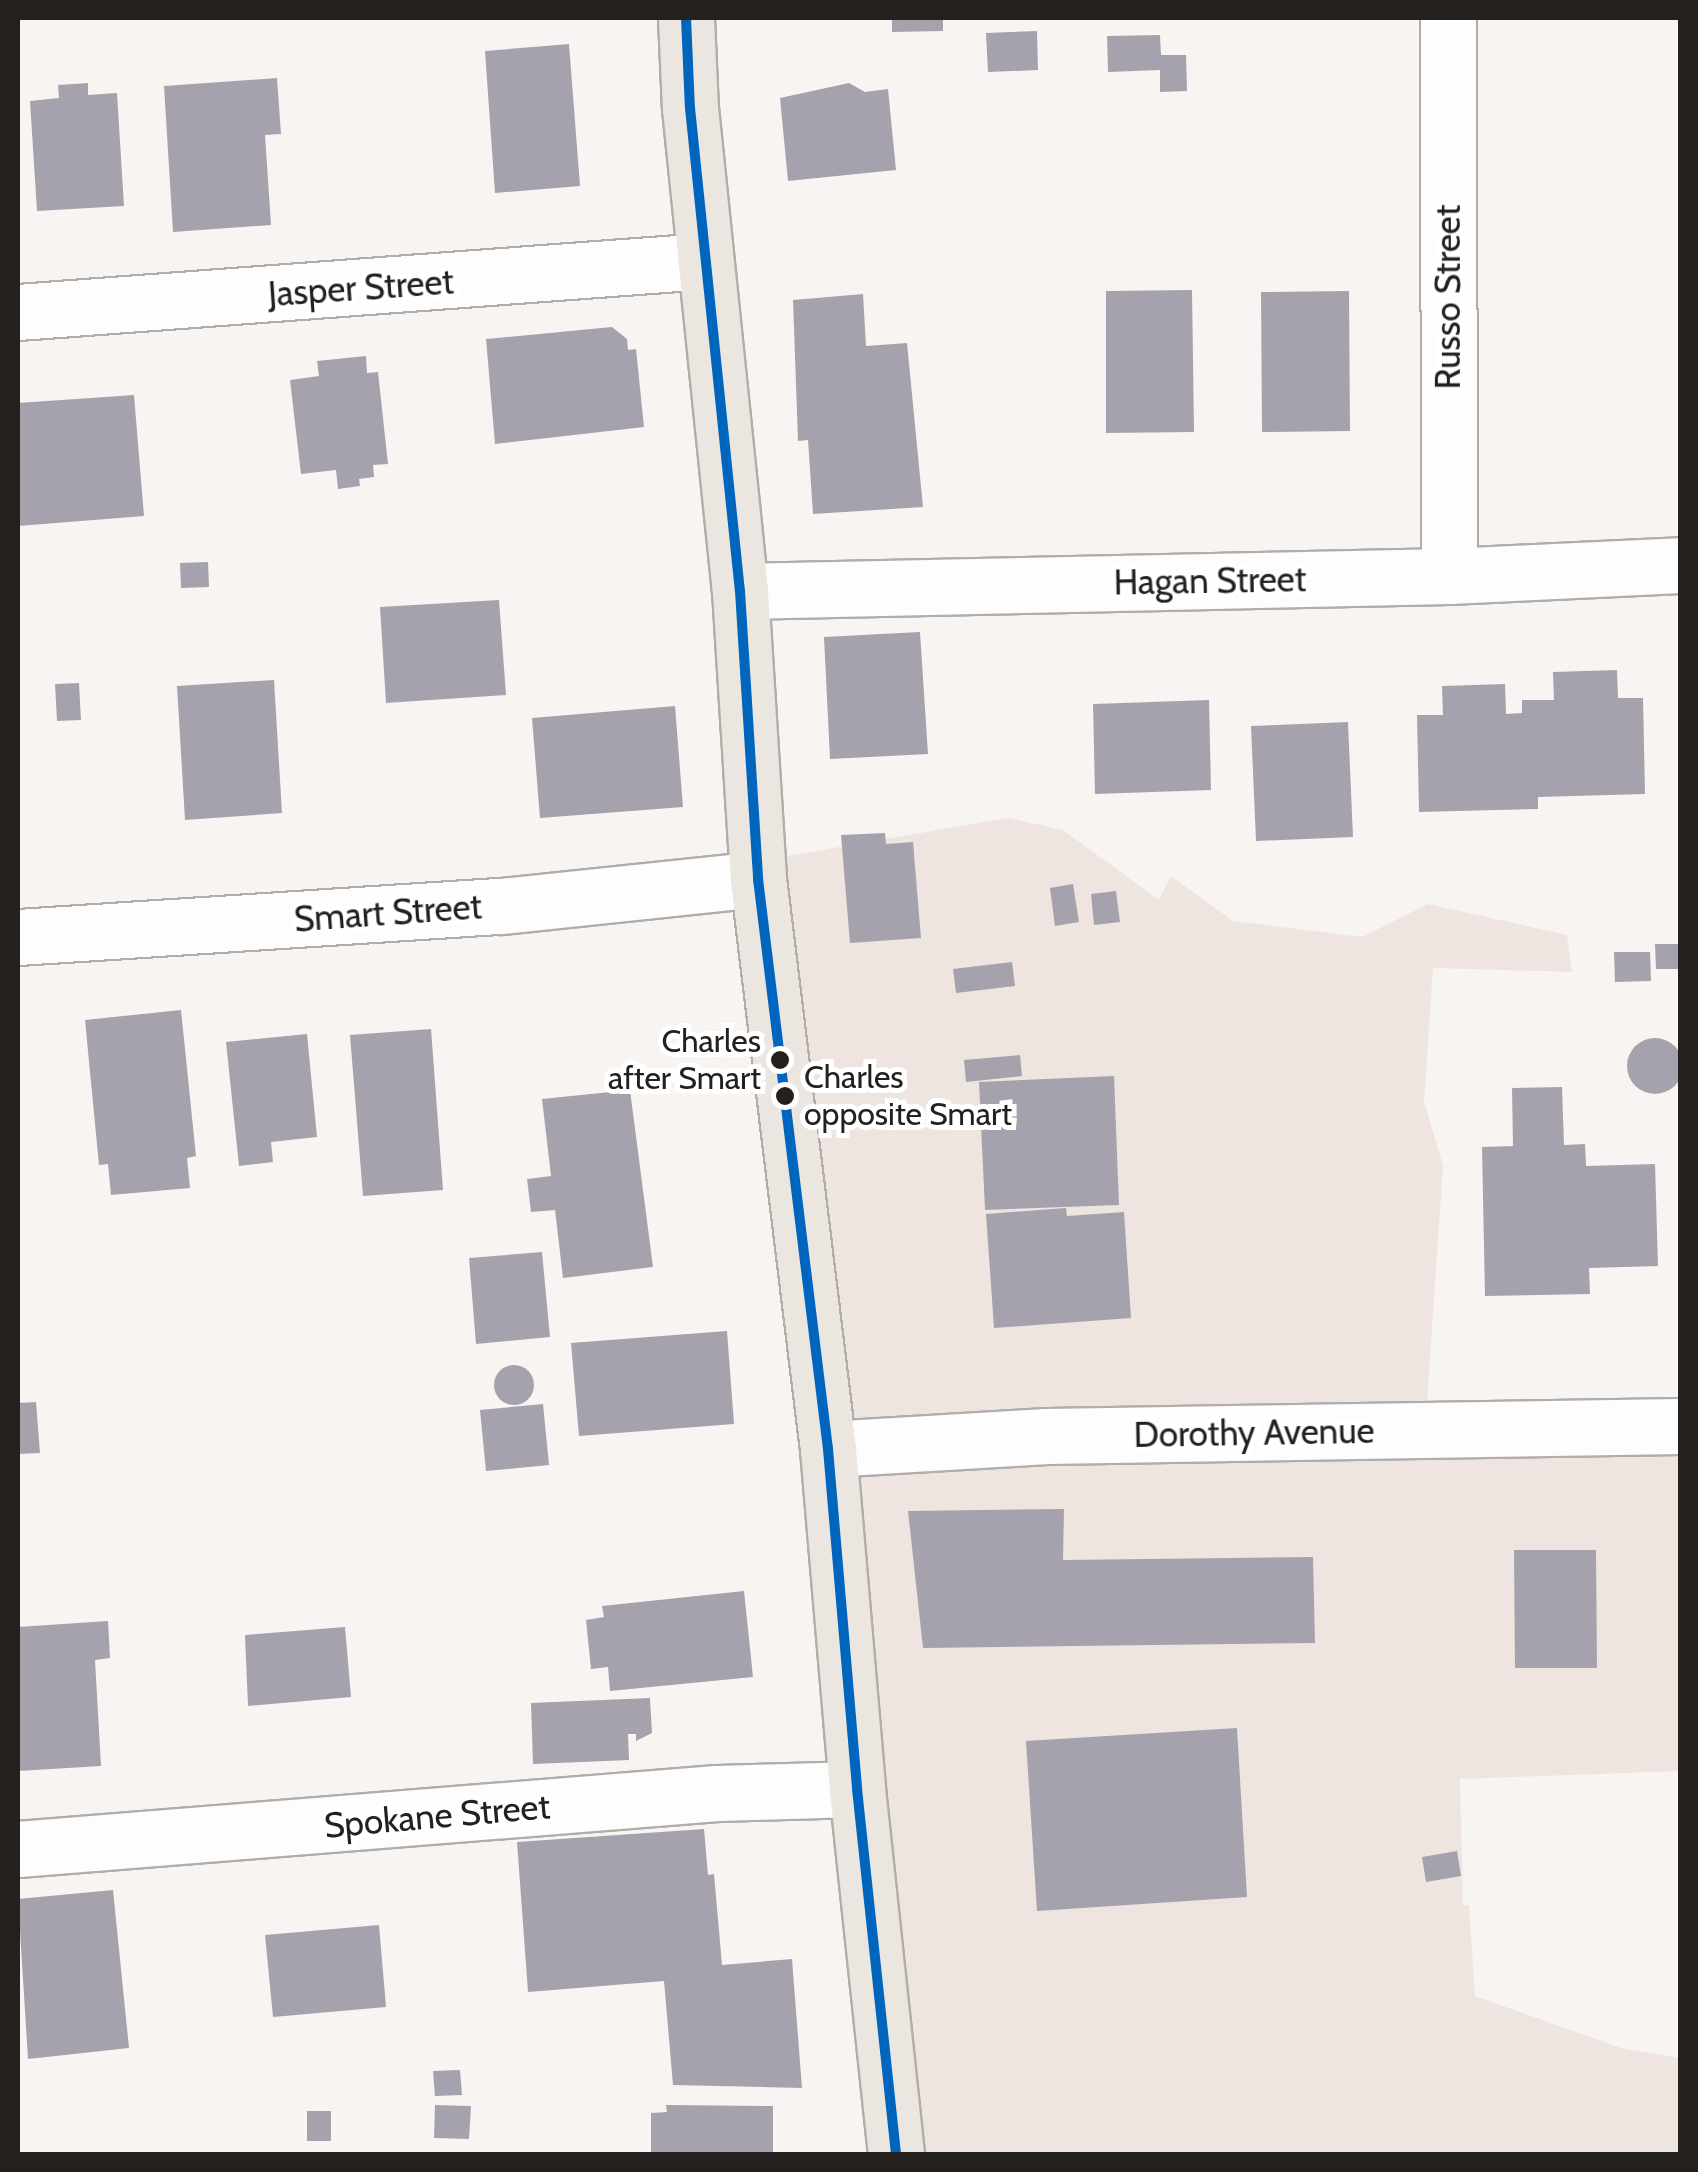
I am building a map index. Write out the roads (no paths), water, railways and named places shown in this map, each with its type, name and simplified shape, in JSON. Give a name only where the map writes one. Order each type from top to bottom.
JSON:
[{"type":"main road","points":[[686,18],[704,261],[740,590],[758,879],[828,1449],[857,1789],[896,2154]]},
{"type":"street","name":"Russo Street","points":[[1448,18],[1449,576]]},
{"type":"street","name":"Jasper Street","points":[[18,312],[704,261]]},
{"type":"street","name":"Hagan Street","points":[[740,590],[1449,576],[1680,565]]},
{"type":"street","name":"Smart Street","points":[[18,937],[502,906],[758,879]]},
{"type":"street","name":"Dorothy Avenue","points":[[828,1449],[1046,1436],[1680,1426]]},
{"type":"street","name":"Spokane Street","points":[[18,1849],[717,1794],[857,1789]]},
{"type":"place","name":"Charles after Smart","points":[[780,1060]]},
{"type":"place","name":"Charles opposite Smart","points":[[785,1096]]}]
